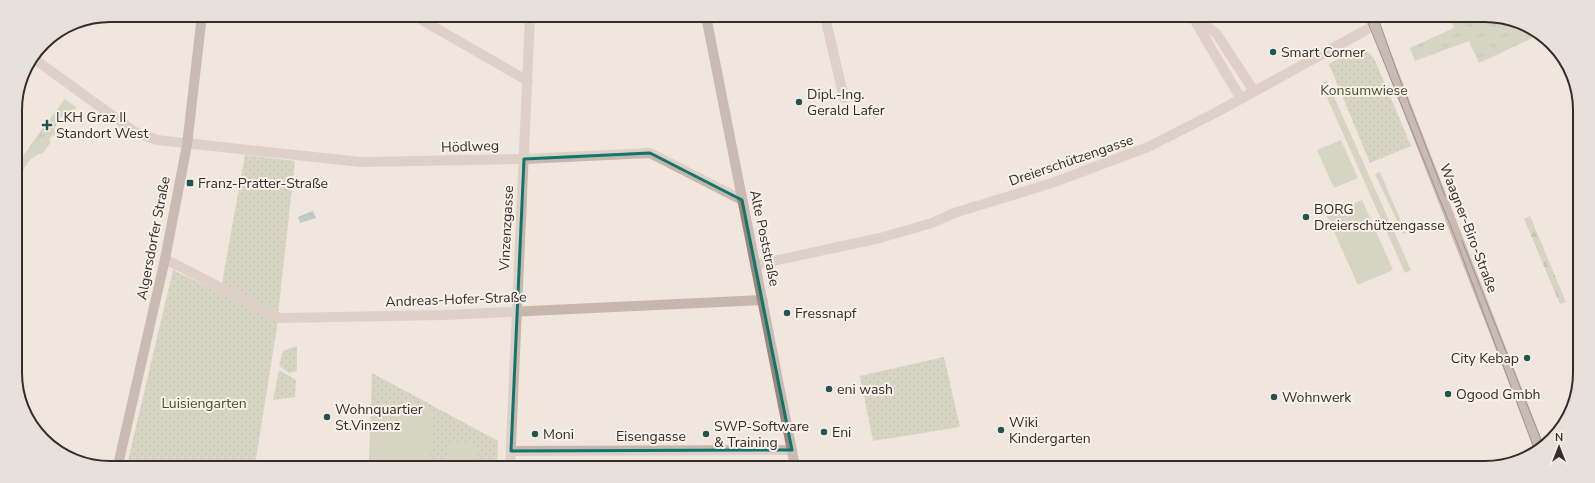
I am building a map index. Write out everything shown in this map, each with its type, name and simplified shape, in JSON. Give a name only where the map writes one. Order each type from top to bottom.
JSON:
[{"type":"street","name":"Algersdorfer Straße","points":[[119,461],[165,259],[187,145],[201,22]]},
{"type":"street","points":[[425,22],[528,81]]},
{"type":"street","name":"Vinzenzgasse","points":[[510,461],[515,310],[524,159],[530,22]]},
{"type":"street","name":"Alte Poststraße","points":[[707,22],[794,461]]},
{"type":"street","points":[[825,22],[844,98]]},
{"type":"street","points":[[1195,22],[1241,99]]},
{"type":"street","points":[[1199,22],[1216,33],[1254,91]]},
{"type":"street","name":"Dreierschützengasse","points":[[755,265],[880,238],[932,223],[954,213],[1052,183],[1148,148],[1241,99],[1374,22]]},
{"type":"street","name":"Waagner-Biro-Straße","points":[[1374,22],[1538,444]]},
{"type":"street","name":"Hödlweg","points":[[37,61],[135,132],[157,140],[187,145],[361,162],[524,159],[650,152],[742,200]]},
{"type":"street","name":"Andreas-Hofer-Straße","points":[[165,259],[280,318],[444,315],[515,310],[763,300]]},
{"type":"street","name":"Eisengasse","points":[[511,451],[792,450]]},
{"type":"highlighted area","points":[[650,153],[742,200],[792,450],[511,451],[524,159]]},
{"type":"green space","points":[[1452,22],[1497,23],[1519,29],[1534,37],[1479,63],[1469,41],[1415,61],[1410,48],[1454,28]]},
{"type":"green space","name":"Konsumwiese","points":[[1356,50],[1368,52],[1374,58],[1411,146],[1370,163],[1329,64]]},
{"type":"green space","points":[[1327,81],[1411,270],[1405,273],[1321,84]]},
{"type":"green space","points":[[65,99],[77,108],[70,113],[65,112],[54,128],[55,136],[52,135],[49,140],[51,142],[43,153],[33,157],[22,172],[22,158],[43,128],[45,130],[47,127],[45,125]]},
{"type":"green space","points":[[1341,140],[1358,178],[1334,188],[1317,150]]},
{"type":"green space","points":[[245,155],[295,161],[278,314],[222,283]]},
{"type":"green space","points":[[1380,172],[1406,233],[1403,234],[1375,174]]},
{"type":"green space","points":[[1362,200],[1393,270],[1358,285],[1327,216]]},
{"type":"green space","points":[[1530,216],[1566,302],[1560,304],[1524,219]]},
{"type":"green space","name":"Luisiengarten","points":[[173,270],[278,321],[256,461],[128,461]]},
{"type":"green space","points":[[297,346],[297,371],[289,373],[279,366],[283,351]]},
{"type":"green space","points":[[944,357],[960,427],[873,441],[860,376]]},
{"type":"green space","points":[[279,370],[296,380],[295,397],[273,400]]},
{"type":"green space","points":[[372,373],[498,441],[497,461],[369,461]]},
{"type":"green space","points":[[373,405],[432,408],[429,461],[371,461]]},
{"type":"green space","points":[[448,444],[475,445],[474,461],[447,461]]},
{"type":"water","points":[[313,211],[316,218],[300,223],[298,217]]},
{"type":"tram line","points":[[1368,22],[1455,237],[1533,446]]},
{"type":"tram line","points":[[1379,22],[1445,196]]},
{"type":"tram line","points":[[1462,241],[1539,434]]},
{"type":"place","name":"Smart Corner","points":[[1273,52]]},
{"type":"place","name":"Dipl.-Ing. Gerald Lafer","points":[[799,102]]},
{"type":"place","name":"LKH Graz II Standort West","points":[[47,125]]},
{"type":"place","name":"Franz-Pratter-Straße","points":[[190,183]]},
{"type":"place","name":"BORG Dreierschützengasse","points":[[1306,217]]},
{"type":"place","name":"Fressnapf","points":[[787,313]]},
{"type":"place","name":"City Kebap","points":[[1527,358]]},
{"type":"place","name":"eni wash","points":[[829,389]]},
{"type":"place","name":"Ogood Gmbh","points":[[1448,394]]},
{"type":"place","name":"Wohnwerk","points":[[1274,397]]},
{"type":"place","name":"Wohnquartier St.Vinzenz","points":[[327,417]]},
{"type":"place","name":"Wiki Kindergarten","points":[[1001,430]]},
{"type":"place","name":"Eni","points":[[824,432]]},
{"type":"place","name":"Moni","points":[[535,434]]},
{"type":"place","name":"SWP-Software & Training","points":[[706,434]]}]
